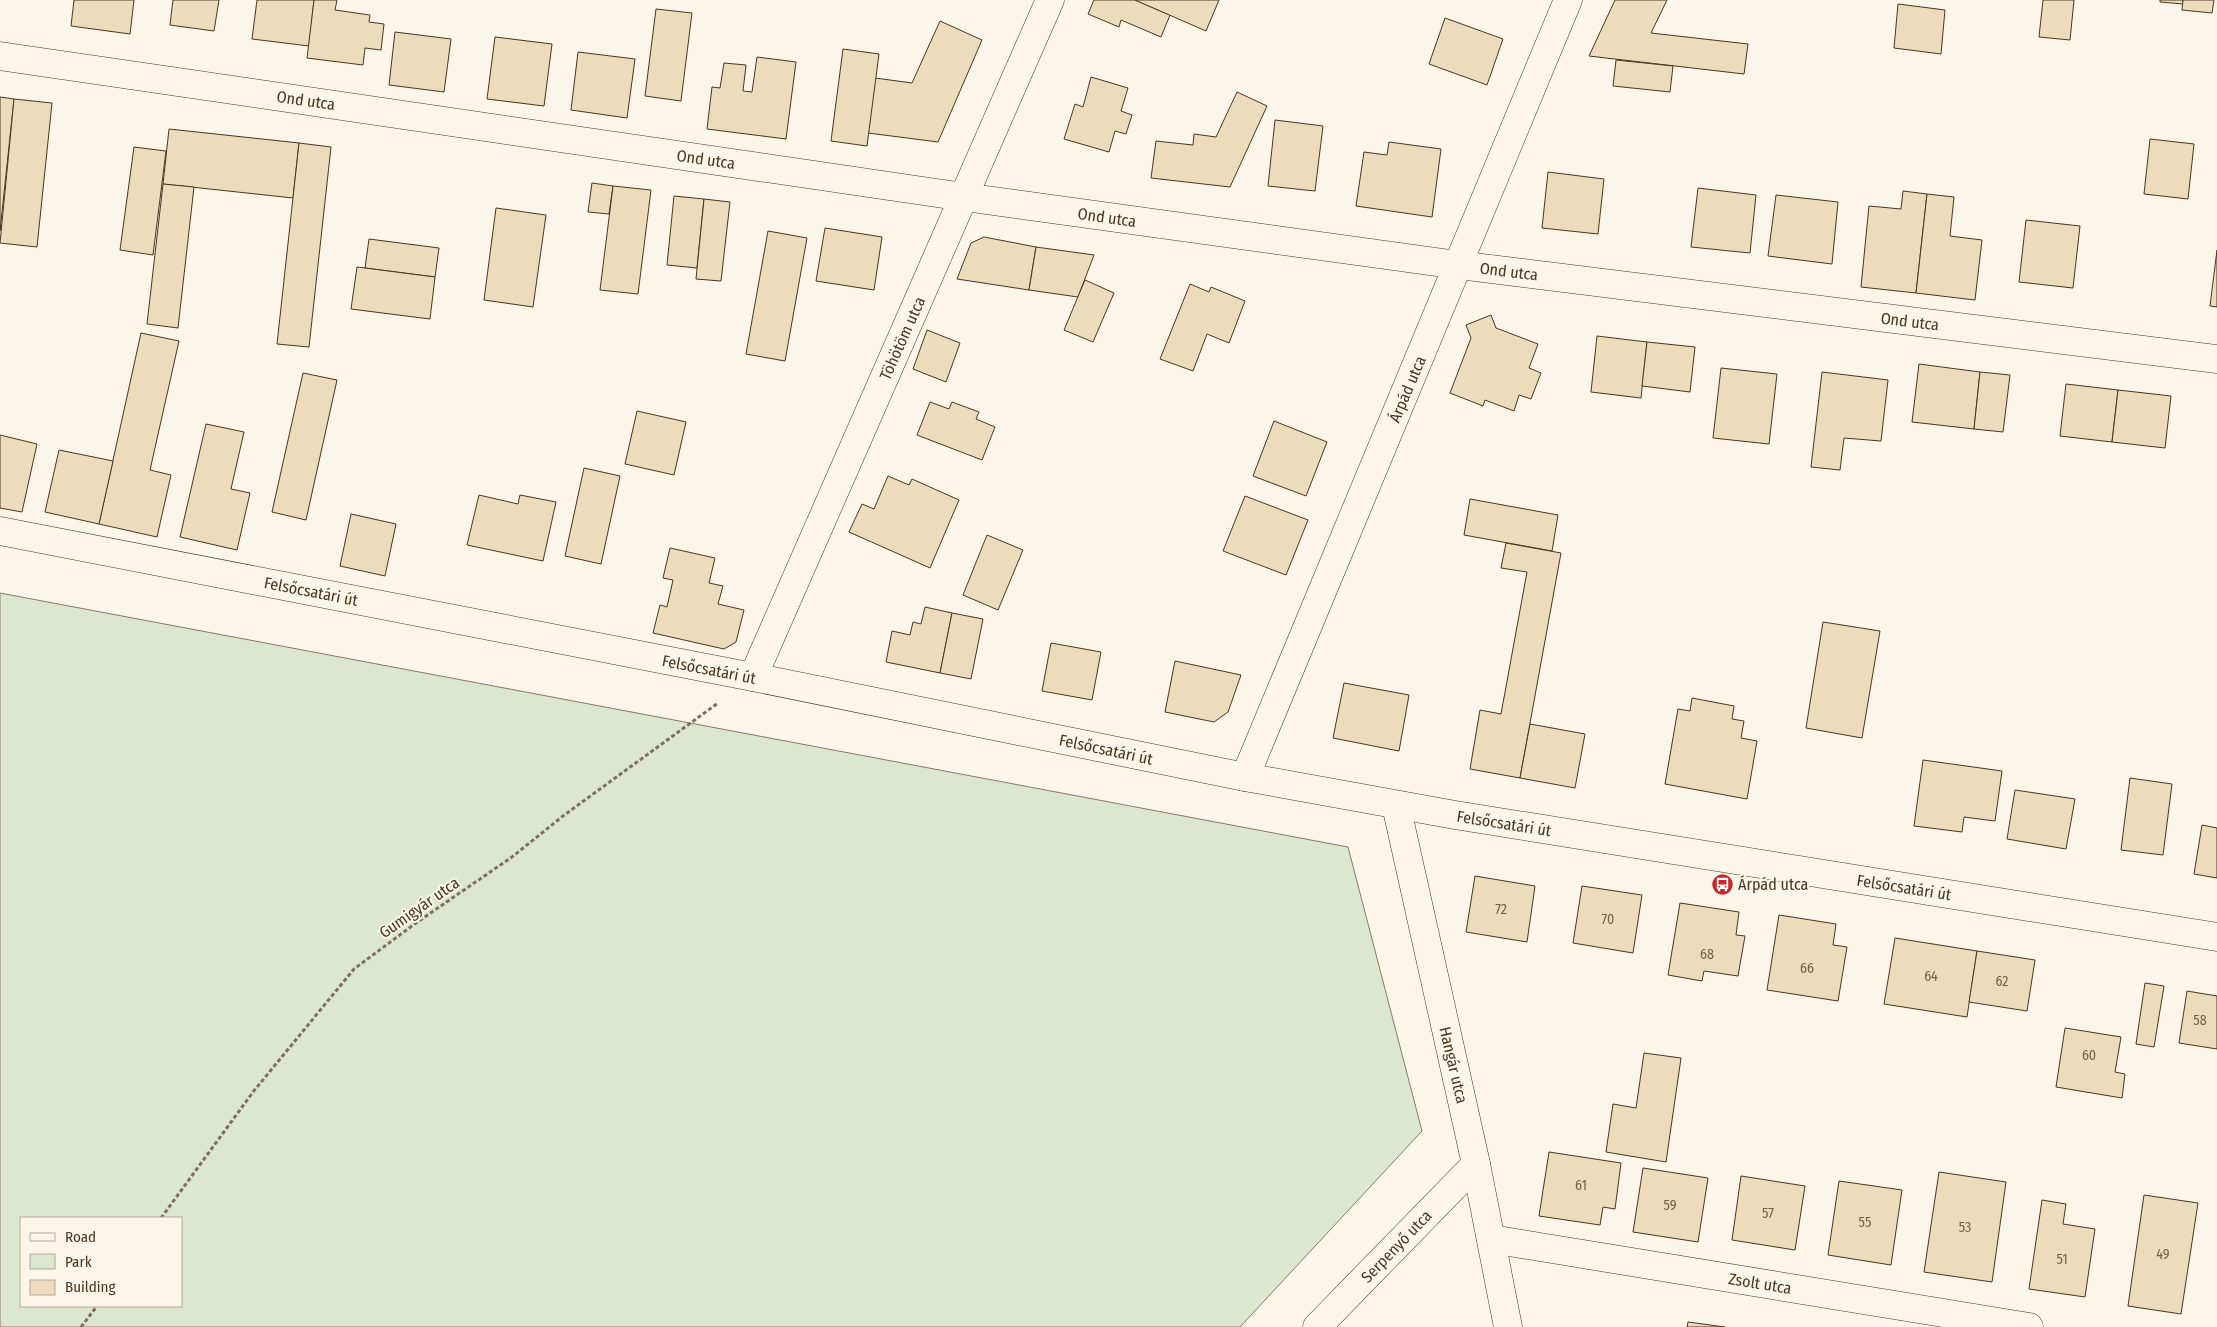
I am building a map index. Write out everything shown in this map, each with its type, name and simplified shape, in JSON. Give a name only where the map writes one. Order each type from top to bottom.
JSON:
[{"type":"street","name":"Töhötöm utca","points":[[753,677],[1050,0]]},
{"type":"street","name":"Árpád utca","points":[[1245,777],[1568,0]]},
{"type":"street","name":"Ond utca","points":[[0,56],[964,197],[1458,265],[2217,359]]},
{"type":"street","name":"Felsőcsatári út","points":[[0,531],[753,677],[1245,777],[1396,805],[2217,937]]},
{"type":"street","name":"Hangár utca","points":[[1396,805],[1476,1164],[1508,1327]]},
{"type":"street","name":"Serpenyő utca","points":[[1317,1327],[1476,1164]]},
{"type":"street","name":"Zsolt utca","points":[[1491,1239],[2029,1327]]},
{"type":"path","name":"Gumigyár utca","points":[[161,1217],[253,1092],[354,969],[416,923],[512,857],[563,816],[753,677]]},
{"type":"path","points":[[81,1327],[96,1307]]},
{"type":"green space","points":[[0,593],[1348,847],[1422,1131],[1240,1327],[0,1327]]},
{"type":"building","points":[[74,0],[134,0],[130,34],[71,26]]},
{"type":"building","points":[[173,0],[219,0],[214,31],[170,25]]},
{"type":"building","points":[[257,0],[314,0],[309,46],[252,39]]},
{"type":"building","points":[[314,0],[337,0],[335,10],[370,15],[369,22],[384,24],[381,50],[365,48],[363,65],[307,58]]},
{"type":"building","points":[[1094,0],[1135,0],[1170,15],[1161,37],[1121,20],[1119,27],[1088,14]]},
{"type":"building","points":[[1135,0],[1219,0],[1206,31]]},
{"type":"building","points":[[1615,0],[1667,0],[1651,33],[1748,44],[1744,74],[1589,56]]},
{"type":"building","points":[[2043,0],[2074,0],[2070,40],[2039,37]]},
{"type":"building","points":[[2160,0],[2183,0],[2183,4],[2160,2]]},
{"type":"building","points":[[2183,0],[2214,0],[2212,13],[2182,10]]},
{"type":"building","points":[[1898,4],[1945,10],[1941,54],[1894,48]]},
{"type":"building","points":[[656,9],[692,13],[681,101],[645,96]]},
{"type":"building","points":[[1445,18],[1503,39],[1487,85],[1429,64]]},
{"type":"building","points":[[940,21],[982,40],[938,142],[868,133],[875,78],[912,83]]},
{"type":"building","points":[[395,32],[451,39],[444,92],[389,85]]},
{"type":"building","points":[[495,37],[552,44],[544,106],[487,99]]},
{"type":"building","points":[[843,49],[879,54],[867,146],[831,141]]},
{"type":"building","points":[[578,52],[635,59],[627,118],[571,110]]},
{"type":"building","points":[[757,57],[796,62],[786,139],[707,129],[712,87],[720,88],[724,63],[746,65],[743,91],[752,92]]},
{"type":"building","points":[[1616,60],[1673,66],[1670,92],[1613,86]]},
{"type":"building","points":[[1091,77],[1128,88],[1121,111],[1132,115],[1126,134],[1115,131],[1109,152],[1064,139],[1075,104],[1083,107]]},
{"type":"building","points":[[1237,92],[1267,106],[1230,187],[1151,178],[1156,141],[1193,145],[1194,134],[1216,137]]},
{"type":"building","points":[[0,97],[14,99],[0,231]]},
{"type":"building","points":[[14,99],[52,103],[37,247],[0,243]]},
{"type":"building","points":[[1275,120],[1323,126],[1315,191],[1268,186]]},
{"type":"building","points":[[169,129],[299,143],[293,198],[163,184]]},
{"type":"building","points":[[2150,139],[2194,144],[2188,199],[2144,194]]},
{"type":"building","points":[[1389,142],[1441,149],[1432,217],[1356,206],[1364,152],[1387,155]]},
{"type":"building","points":[[299,143],[331,147],[309,347],[277,344]]},
{"type":"building","points":[[134,147],[166,151],[153,255],[120,250]]},
{"type":"building","points":[[1548,172],[1604,179],[1598,234],[1542,228]]},
{"type":"building","points":[[592,183],[613,186],[609,214],[588,212]]},
{"type":"building","points":[[163,184],[194,187],[178,328],[147,324]]},
{"type":"building","points":[[613,186],[651,190],[638,294],[600,290]]},
{"type":"building","points":[[1698,188],[1756,195],[1750,253],[1691,247]]},
{"type":"building","points":[[1903,191],[1927,194],[1916,293],[1861,287],[1869,206],[1901,209]]},
{"type":"building","points":[[1927,194],[1954,197],[1950,236],[1982,240],[1975,300],[1916,293]]},
{"type":"building","points":[[1776,195],[1838,202],[1832,264],[1768,256]]},
{"type":"building","points":[[674,196],[704,199],[697,268],[667,265]]},
{"type":"building","points":[[704,199],[730,202],[721,281],[696,279]]},
{"type":"building","points":[[496,208],[546,215],[533,307],[484,300]]},
{"type":"building","points":[[2026,220],[2080,226],[2073,288],[2019,282]]},
{"type":"building","points":[[825,228],[882,237],[874,290],[816,281]]},
{"type":"building","points":[[768,231],[807,238],[785,361],[746,354]]},
{"type":"building","points":[[984,237],[1036,247],[1029,290],[957,279],[971,243]]},
{"type":"building","points":[[369,239],[439,248],[435,277],[365,268]]},
{"type":"building","points":[[1036,247],[1094,255],[1078,297],[1029,290]]},
{"type":"building","points":[[2217,250],[2217,307],[2210,306]]},
{"type":"building","points":[[357,267],[435,277],[430,319],[351,309]]},
{"type":"building","points":[[1085,280],[1114,293],[1093,342],[1064,330]]},
{"type":"building","points":[[1190,284],[1209,292],[1211,287],[1245,301],[1229,343],[1207,334],[1193,371],[1160,359]]},
{"type":"building","points":[[1491,315],[1496,328],[1538,344],[1529,368],[1541,373],[1531,399],[1519,395],[1514,411],[1485,400],[1483,406],[1450,393],[1471,338],[1466,325]]},
{"type":"building","points":[[927,330],[960,343],[946,382],[913,369]]},
{"type":"building","points":[[141,333],[179,341],[150,470],[171,475],[157,537],[99,524]]},
{"type":"building","points":[[1597,336],[1647,342],[1641,398],[1591,392]]},
{"type":"building","points":[[1647,342],[1695,347],[1690,392],[1642,386]]},
{"type":"building","points":[[1919,364],[1980,372],[1974,429],[1912,422]]},
{"type":"building","points":[[1721,368],[1777,374],[1769,444],[1713,438]]},
{"type":"building","points":[[1822,372],[1888,380],[1881,441],[1844,438],[1840,470],[1811,467]]},
{"type":"building","points":[[1980,372],[2010,375],[2003,432],[1974,429]]},
{"type":"building","points":[[303,373],[337,380],[306,520],[272,512]]},
{"type":"building","points":[[2066,384],[2118,390],[2112,442],[2060,436]]},
{"type":"building","points":[[2118,390],[2171,396],[2165,448],[2112,442]]},
{"type":"building","points":[[930,402],[949,409],[952,402],[979,412],[976,419],[995,427],[982,460],[917,435]]},
{"type":"building","points":[[637,411],[686,422],[674,475],[625,464]]},
{"type":"building","points":[[1274,421],[1327,442],[1306,496],[1253,476]]},
{"type":"building","points":[[206,424],[244,432],[231,489],[250,493],[237,550],[180,537]]},
{"type":"building","points":[[0,435],[37,444],[22,512],[0,508]]},
{"type":"building","points":[[59,450],[113,461],[99,524],[45,512]]},
{"type":"building","points":[[584,468],[620,476],[601,564],[565,556]]},
{"type":"building","points":[[888,476],[909,485],[912,479],[959,500],[930,568],[849,532],[862,504],[874,509]]},
{"type":"building","points":[[479,495],[518,504],[520,495],[556,502],[543,561],[467,545]]},
{"type":"building","points":[[1245,496],[1308,520],[1286,575],[1223,551]]},
{"type":"building","points":[[1470,499],[1558,515],[1552,551],[1464,535]]},
{"type":"building","points":[[351,514],[396,524],[385,576],[340,566]]},
{"type":"building","points":[[987,535],[1023,550],[998,610],[963,595]]},
{"type":"building","points":[[1506,543],[1561,553],[1520,778],[1470,769],[1480,710],[1501,714],[1527,572],[1501,568]]},
{"type":"building","points":[[670,548],[715,558],[709,583],[723,586],[718,604],[744,610],[736,642],[724,649],[653,633],[660,605],[667,607],[673,580],[663,578]]},
{"type":"building","points":[[925,607],[952,613],[940,673],[886,662],[892,631],[910,635],[913,622],[921,624]]},
{"type":"building","points":[[952,613],[983,619],[971,679],[940,673]]},
{"type":"building","points":[[1823,622],[1880,631],[1862,738],[1806,728]]},
{"type":"building","points":[[1051,643],[1101,652],[1092,700],[1042,691]]},
{"type":"building","points":[[1175,661],[1241,675],[1228,712],[1214,722],[1165,712]]},
{"type":"building","points":[[1344,683],[1409,695],[1399,751],[1333,738]]},
{"type":"building","points":[[1692,698],[1734,706],[1732,719],[1744,721],[1741,738],[1757,741],[1747,799],[1665,784],[1678,709],[1690,711]]},
{"type":"building","points":[[1530,724],[1585,734],[1575,788],[1520,778]]},
{"type":"building","points":[[1923,760],[2002,771],[1995,821],[1964,817],[1962,832],[1914,826]]},
{"type":"building","points":[[2130,778],[2172,784],[2163,855],[2121,850]]},
{"type":"building","points":[[2015,790],[2075,799],[2066,849],[2007,839]]},
{"type":"building","points":[[2202,825],[2217,828],[2217,878],[2194,874]]},
{"type":"building","points":[[1475,876],[1535,886],[1527,942],[1466,932]]},
{"type":"building","points":[[1582,886],[1642,895],[1633,953],[1573,943]]},
{"type":"building","points":[[1680,903],[1739,912],[1736,935],[1745,936],[1738,976],[1704,971],[1702,981],[1668,975]]},
{"type":"building","points":[[1779,915],[1836,924],[1833,945],[1847,947],[1838,1001],[1767,990]]},
{"type":"building","points":[[1895,938],[1977,951],[1967,1017],[1884,1004]]},
{"type":"building","points":[[1977,951],[2035,960],[2027,1011],[1969,1002]]},
{"type":"building","points":[[2145,983],[2164,986],[2154,1047],[2136,1044]]},
{"type":"building","points":[[2187,991],[2217,996],[2217,1049],[2179,1043]]},
{"type":"building","points":[[2065,1028],[2121,1037],[2115,1072],[2125,1074],[2122,1098],[2056,1087]]},
{"type":"building","points":[[1644,1053],[1681,1058],[1666,1162],[1606,1152],[1613,1104],[1636,1108]]},
{"type":"building","points":[[1549,1152],[1621,1163],[1615,1209],[1603,1207],[1600,1225],[1539,1216]]},
{"type":"building","points":[[1643,1168],[1708,1178],[1698,1242],[1633,1232]]},
{"type":"building","points":[[1939,1172],[2006,1182],[1992,1282],[1924,1272]]},
{"type":"building","points":[[1741,1176],[1805,1186],[1795,1250],[1732,1240]]},
{"type":"building","points":[[1839,1181],[1902,1190],[1891,1265],[1828,1255]]},
{"type":"building","points":[[2144,1195],[2198,1203],[2181,1314],[2128,1306]]},
{"type":"building","points":[[2042,1200],[2066,1204],[2063,1224],[2095,1229],[2085,1297],[2029,1289]]},
{"type":"building","points":[[1688,1322],[1725,1327],[1687,1327]]},
{"type":"place","name":"Árpád utca","points":[[1722,884]]}]
